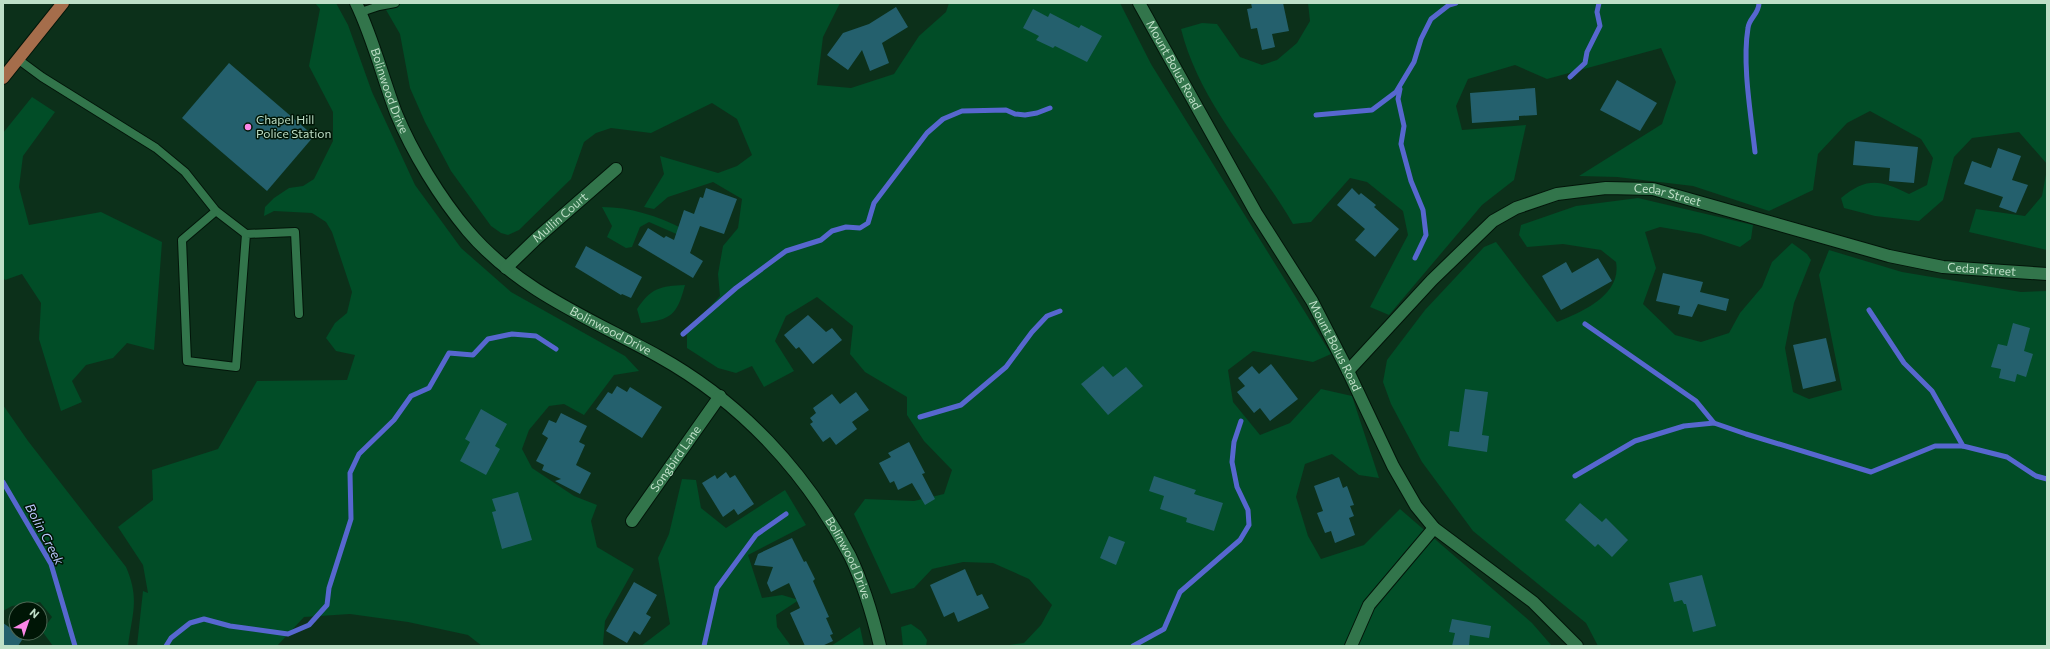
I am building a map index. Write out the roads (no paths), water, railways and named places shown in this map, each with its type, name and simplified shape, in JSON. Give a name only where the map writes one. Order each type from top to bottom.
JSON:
[{"type":"main road","points":[[3,78],[19,60],[63,3]]},
{"type":"street","name":"Mount Bolus Road","points":[[1139,3],[1256,213],[1312,301],[1348,371],[1393,466],[1416,506],[1434,528],[1533,602],[1577,646]]},
{"type":"street","name":"Bolinwood Drive","points":[[358,8],[397,114],[410,142],[436,186],[468,231],[506,268],[537,291],[657,356],[720,396],[756,428],[788,463],[817,503],[850,557],[874,619],[880,646]]},
{"type":"street","name":"Mullin Court","points":[[506,268],[537,238],[616,169]]},
{"type":"street","name":"Cedar Street","points":[[1348,371],[1432,280],[1493,221],[1516,208],[1558,194],[1606,188],[1653,189],[1889,256],[1943,267],[2047,274]]},
{"type":"street","name":"Songbird Lane","points":[[632,521],[720,396]]},
{"type":"street","points":[[1351,646],[1369,605],[1434,528]]},
{"type":"lane","points":[[358,8],[395,3]]},
{"type":"lane","points":[[19,60],[42,77],[156,148],[185,172],[216,211],[246,234],[295,232],[299,314]]},
{"type":"lane","points":[[216,211],[182,240],[188,361],[236,367],[246,234]]},
{"type":"waterway","points":[[1316,115],[1372,110],[1396,92],[1414,62],[1421,39],[1431,19],[1449,5],[1456,3]]},
{"type":"waterway","points":[[1570,77],[1585,63],[1587,52],[1600,26],[1597,12],[1599,3]]},
{"type":"waterway","points":[[1755,152],[1748,90],[1746,42],[1750,21],[1759,7],[1759,3]]},
{"type":"waterway","points":[[1400,89],[1398,99],[1404,126],[1401,144],[1411,181],[1423,210],[1426,235],[1415,258]]},
{"type":"waterway","points":[[683,334],[736,288],[786,251],[821,240],[832,231],[846,227],[860,228],[868,223],[874,203],[927,133],[943,119],[962,111],[1006,110],[1015,114],[1025,115],[1037,113],[1050,108]]},
{"type":"waterway","points":[[1869,310],[1904,363],[1932,391],[1963,446],[2007,457],[2036,476],[2047,479]]},
{"type":"waterway","points":[[920,417],[961,405],[1006,367],[1032,332],[1047,316],[1060,311]]},
{"type":"waterway","points":[[1585,324],[1696,401],[1714,423],[1746,434],[1871,472],[1935,446],[1963,446]]},
{"type":"waterway","points":[[166,646],[171,638],[190,623],[204,619],[230,626],[288,634],[309,625],[327,605],[329,588],[351,519],[350,473],[359,454],[394,420],[411,396],[429,388],[449,353],[473,355],[488,339],[512,334],[536,336],[556,349]]},
{"type":"waterway","points":[[1133,646],[1164,629],[1180,592],[1240,540],[1249,525],[1248,510],[1237,487],[1232,462],[1234,442],[1241,421]]},
{"type":"waterway","points":[[1575,476],[1635,441],[1684,426],[1714,423]]},
{"type":"waterway","name":"Bolin Creek","points":[[3,482],[51,564],[75,646]]},
{"type":"waterway","points":[[704,646],[717,588],[756,535],[786,514]]},
{"type":"place","name":"Chapel Hill Police Station","points":[[248,127]]}]
